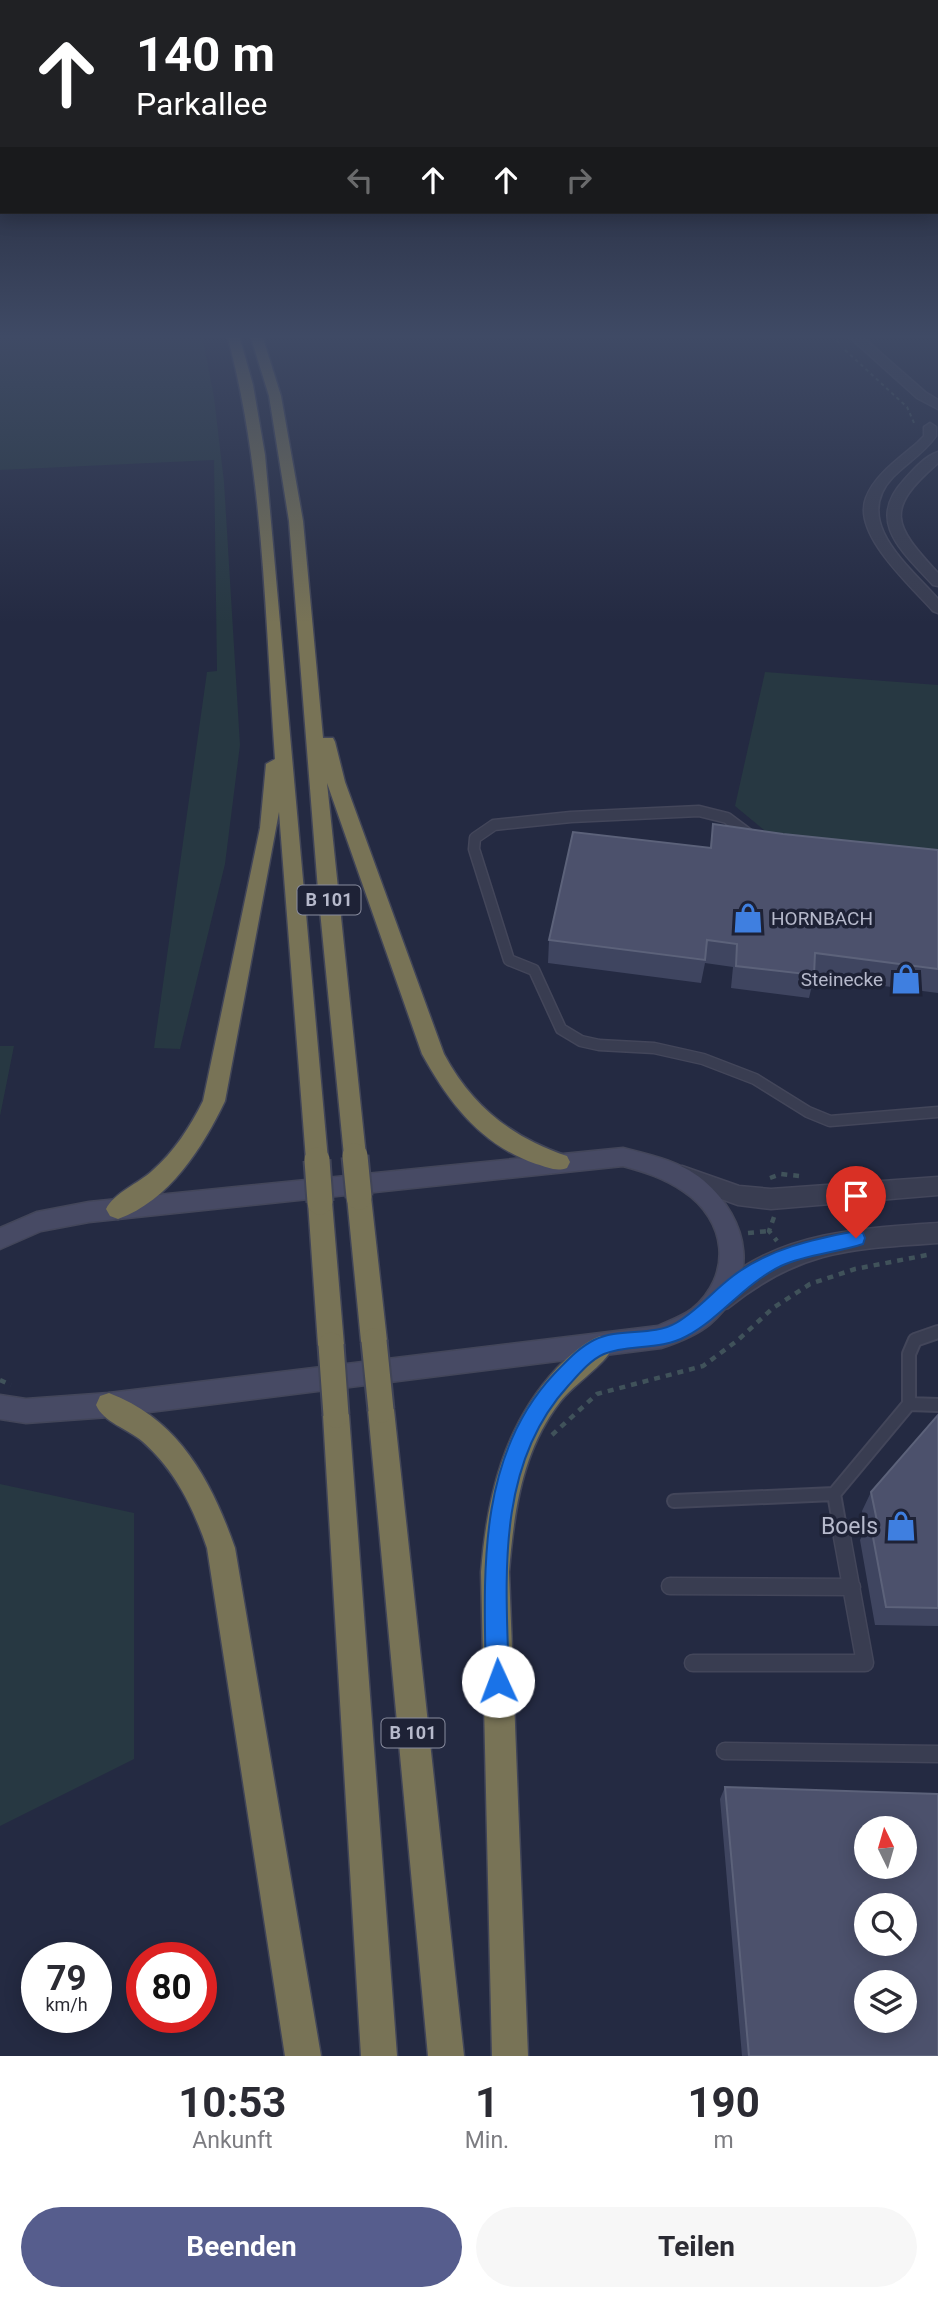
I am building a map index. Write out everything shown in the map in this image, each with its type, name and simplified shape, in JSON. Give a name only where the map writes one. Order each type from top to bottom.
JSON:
[{"type":"highway","name":"B 101","points":[[255,431],[279,678],[317,1160],[379,2056]]},
{"type":"highway","name":"B 101","points":[[282,431],[292,486],[328,890],[446,2056]]},
{"type":"highway","points":[[308,645],[336,782],[433,1054],[456,1093],[491,1129],[517,1147],[559,1162]]},
{"type":"highway","points":[[118,1209],[161,1180],[181,1158],[214,1101],[269,828],[279,678]]},
{"type":"highway","points":[[510,2056],[495,1572],[497,1531],[506,1487],[530,1423],[562,1377],[600,1346]]},
{"type":"highway","points":[[109,1405],[151,1430],[170,1450],[201,1495],[222,1548],[303,2056]]},
{"type":"main road","points":[[0,1239],[37,1222],[118,1209],[623,1157],[654,1163],[676,1172],[707,1196],[724,1220],[732,1250],[731,1271],[718,1301],[707,1313],[679,1331],[661,1337],[109,1405],[26,1411],[0,1407]]},
{"type":"street","points":[[930,431],[930,436],[923,445],[876,489],[870,505],[870,515],[874,532],[880,541],[938,608]]},
{"type":"street","points":[[938,456],[903,486],[892,513],[901,538],[938,582]]},
{"type":"street","points":[[676,1172],[738,1195],[771,1199],[938,1186]]},
{"type":"street","points":[[718,1301],[752,1272],[787,1256],[856,1238],[938,1233]]},
{"type":"lane","points":[[757,842],[727,818],[699,811],[571,817],[494,825],[475,838],[474,849],[509,960],[534,970],[561,1029],[581,1041],[599,1045],[654,1048],[703,1059],[755,1079],[808,1112],[830,1121],[938,1112]]},
{"type":"lane","points":[[674,1501],[834,1494],[909,1404],[909,1354],[915,1340],[938,1332]]},
{"type":"lane","points":[[909,1404],[938,1405]]},
{"type":"lane","points":[[694,1662],[865,1663],[834,1494]]},
{"type":"lane","points":[[670,1586],[852,1587]]},
{"type":"lane","points":[[725,1751],[938,1754]]},
{"type":"path","points":[[546,1441],[597,1394],[703,1366],[738,1340],[773,1308],[810,1284],[855,1269],[938,1254]]},
{"type":"shaded area","points":[[0,431],[218,431],[224,482],[240,745],[225,864],[180,1049],[154,1048],[207,672],[217,671],[214,460],[0,470]]},
{"type":"shaded area","points":[[765,672],[938,685],[938,860],[775,839],[735,806]]},
{"type":"shaded area","points":[[0,1046],[14,1046],[0,1116]]},
{"type":"shaded area","points":[[0,1484],[134,1513],[134,1759],[0,1826]]},
{"type":"building","name":"HORNBACH","points":[[713,824],[938,850],[938,969],[815,953],[814,975],[736,966],[737,944],[707,940],[705,960],[549,940],[573,832],[711,848]]},
{"type":"building","name":"Boels","points":[[938,1415],[938,1608],[886,1607],[870,1521],[877,1521],[871,1492]]},
{"type":"building","points":[[725,1787],[938,1794],[938,2056],[749,2056]]},
{"type":"place","name":"HORNBACH","points":[[748,918]]},
{"type":"place","name":"Steinecke","points":[[906,979]]},
{"type":"place","name":"Boels","points":[[901,1526]]},
{"type":"route","points":[[498,1681],[495,1572],[497,1531],[506,1487],[517,1454],[530,1423],[548,1394],[576,1364],[600,1346],[661,1337],[679,1331],[707,1313],[752,1272],[787,1256],[856,1238]]}]
